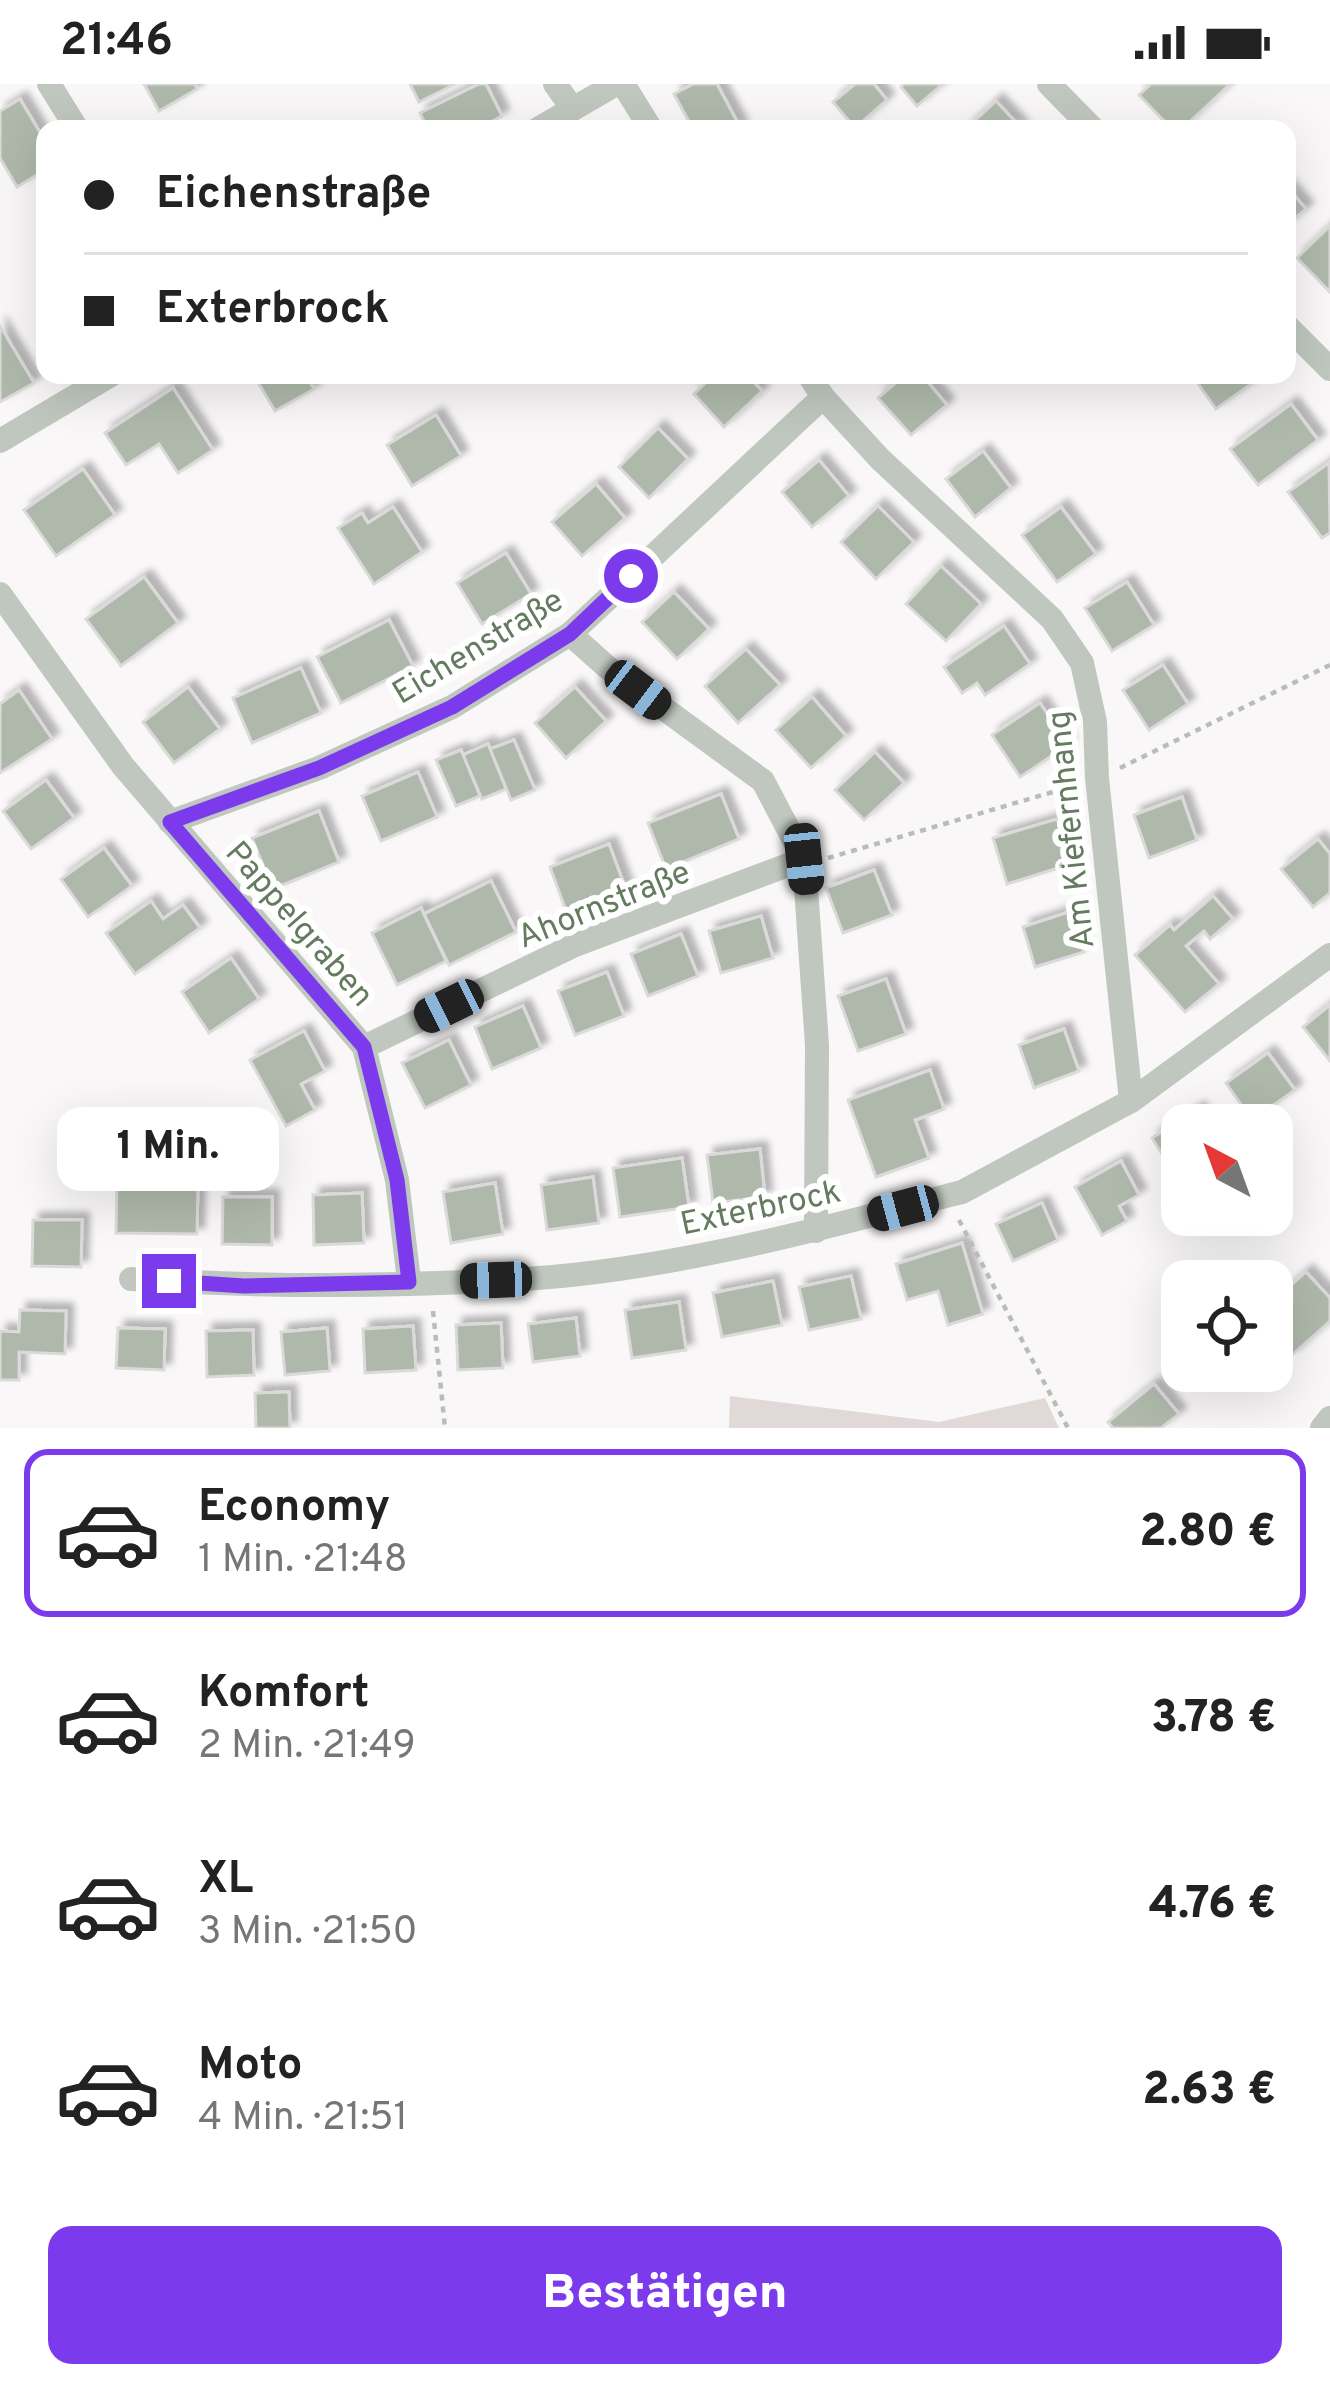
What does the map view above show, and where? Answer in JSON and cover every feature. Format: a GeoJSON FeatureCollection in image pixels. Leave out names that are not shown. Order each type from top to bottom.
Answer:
{"type":"FeatureCollection","features":[{"type":"Feature","properties":{"kind":"street"},"geometry":{"type":"LineString","coordinates":[[49,84],[71,120]]}},
{"type":"Feature","properties":{"kind":"street"},"geometry":{"type":"LineString","coordinates":[[555,84],[573,109]]}},
{"type":"Feature","properties":{"kind":"street"},"geometry":{"type":"LineString","coordinates":[[554,120],[619,84],[645,120]]}},
{"type":"Feature","properties":{"kind":"street"},"geometry":{"type":"LineString","coordinates":[[1049,84],[1084,120]]}},
{"type":"Feature","properties":{"kind":"street"},"geometry":{"type":"LineString","coordinates":[[1296,335],[1330,369]]}},
{"type":"Feature","properties":{"kind":"street"},"geometry":{"type":"LineString","coordinates":[[0,441],[96,384]]}},
{"type":"Feature","properties":{"kind":"street","name":"Eichenstraße"},"geometry":{"type":"LineString","coordinates":[[170,822],[319,768],[452,707],[570,634],[816,386]]}},
{"type":"Feature","properties":{"kind":"street","name":"Am Kiefernhang"},"geometry":{"type":"LineString","coordinates":[[816,386],[880,459],[1052,620],[1082,663],[1095,722],[1131,1100]]}},
{"type":"Feature","properties":{"kind":"street","name":"Pappelgraben"},"geometry":{"type":"LineString","coordinates":[[0,594],[123,766],[364,1047],[420,1281]]}},
{"type":"Feature","properties":{"kind":"street"},"geometry":{"type":"LineString","coordinates":[[570,634],[607,667],[763,782],[804,859],[816,1024],[816,1231]]}},
{"type":"Feature","properties":{"kind":"street","name":"Ahornstraße"},"geometry":{"type":"LineString","coordinates":[[364,1047],[575,945],[804,859]]}},
{"type":"Feature","properties":{"kind":"street","name":"Exterbrock"},"geometry":{"type":"LineString","coordinates":[[131,1279],[244,1286],[528,1279],[664,1260],[816,1231],[962,1192],[1131,1100],[1330,955]]}},
{"type":"Feature","properties":{"kind":"street"},"geometry":{"type":"LineString","coordinates":[[1322,1428],[1330,1418]]}},
{"type":"Feature","properties":{"kind":"path"},"geometry":{"type":"LineString","coordinates":[[804,859],[836,858],[1097,778],[1330,664]]}},
{"type":"Feature","properties":{"kind":"path"},"geometry":{"type":"LineString","coordinates":[[946,1196],[1068,1428]]}},
{"type":"Feature","properties":{"kind":"path"},"geometry":{"type":"LineString","coordinates":[[420,1281],[445,1428]]}},
{"type":"Feature","properties":{"kind":"shaded area"},"geometry":{"type":"Polygon","coordinates":[[[730,1396],[939,1422],[1045,1398],[1059,1428],[729,1428],[730,1396]]]}},
{"type":"Feature","properties":{"kind":"building"},"geometry":{"type":"Polygon","coordinates":[[[144,84],[195,84],[197,89],[159,111],[144,84]]]}},
{"type":"Feature","properties":{"kind":"building"},"geometry":{"type":"Polygon","coordinates":[[[410,84],[455,84],[419,102],[410,84]]]}},
{"type":"Feature","properties":{"kind":"building"},"geometry":{"type":"Polygon","coordinates":[[[486,84],[502,116],[494,120],[424,120],[420,113],[486,84]]]}},
{"type":"Feature","properties":{"kind":"building"},"geometry":{"type":"Polygon","coordinates":[[[693,84],[717,84],[736,120],[688,120],[674,94],[693,84]]]}},
{"type":"Feature","properties":{"kind":"building"},"geometry":{"type":"Polygon","coordinates":[[[855,84],[874,84],[887,100],[864,120],[848,120],[833,102],[855,84]]]}},
{"type":"Feature","properties":{"kind":"building"},"geometry":{"type":"Polygon","coordinates":[[[943,84],[917,106],[901,87],[943,84]]]}},
{"type":"Feature","properties":{"kind":"building"},"geometry":{"type":"Polygon","coordinates":[[[1151,84],[1229,85],[1192,120],[1163,120],[1139,95],[1151,84]]]}},
{"type":"Feature","properties":{"kind":"building"},"geometry":{"type":"Polygon","coordinates":[[[20,99],[36,126],[36,175],[17,187],[0,158],[0,111],[20,99]]]}},
{"type":"Feature","properties":{"kind":"building"},"geometry":{"type":"Polygon","coordinates":[[[996,101],[1014,120],[976,120],[996,101]]]}},
{"type":"Feature","properties":{"kind":"building"},"geometry":{"type":"Polygon","coordinates":[[[1296,197],[1306,209],[1296,217],[1296,197]]]}},
{"type":"Feature","properties":{"kind":"building"},"geometry":{"type":"Polygon","coordinates":[[[1330,228],[1330,292],[1297,258],[1330,228]]]}},
{"type":"Feature","properties":{"kind":"building"},"geometry":{"type":"Polygon","coordinates":[[[0,326],[34,383],[0,402],[0,326]]]}},
{"type":"Feature","properties":{"kind":"building"},"geometry":{"type":"Polygon","coordinates":[[[259,384],[311,384],[314,389],[275,411],[259,384]]]}},
{"type":"Feature","properties":{"kind":"building"},"geometry":{"type":"Polygon","coordinates":[[[705,384],[755,384],[762,391],[724,427],[694,394],[705,384]]]}},
{"type":"Feature","properties":{"kind":"building"},"geometry":{"type":"Polygon","coordinates":[[[894,384],[930,384],[947,405],[911,435],[878,398],[894,384]]]}},
{"type":"Feature","properties":{"kind":"building"},"geometry":{"type":"Polygon","coordinates":[[[1198,384],[1251,384],[1216,409],[1198,384]]]}},
{"type":"Feature","properties":{"kind":"building"},"geometry":{"type":"Polygon","coordinates":[[[173,388],[213,450],[178,473],[159,444],[126,465],[105,433],[173,388]]]}},
{"type":"Feature","properties":{"kind":"building"},"geometry":{"type":"Polygon","coordinates":[[[1291,404],[1318,440],[1258,485],[1230,449],[1291,404]]]}},
{"type":"Feature","properties":{"kind":"building"},"geometry":{"type":"Polygon","coordinates":[[[436,415],[461,456],[412,486],[387,445],[436,415]]]}},
{"type":"Feature","properties":{"kind":"building"},"geometry":{"type":"Polygon","coordinates":[[[658,428],[688,459],[649,498],[619,467],[658,428]]]}},
{"type":"Feature","properties":{"kind":"building"},"geometry":{"type":"Polygon","coordinates":[[[983,451],[1011,488],[975,517],[946,479],[983,451]]]}},
{"type":"Feature","properties":{"kind":"building"},"geometry":{"type":"Polygon","coordinates":[[[819,460],[849,496],[812,527],[782,492],[819,460]]]}},
{"type":"Feature","properties":{"kind":"building"},"geometry":{"type":"Polygon","coordinates":[[[1329,463],[1330,533],[1322,538],[1288,492],[1329,463]]]}},
{"type":"Feature","properties":{"kind":"building"},"geometry":{"type":"Polygon","coordinates":[[[83,469],[115,515],[56,556],[24,510],[83,469]]]}},
{"type":"Feature","properties":{"kind":"building"},"geometry":{"type":"Polygon","coordinates":[[[596,484],[625,518],[582,556],[552,522],[596,484]]]}},
{"type":"Feature","properties":{"kind":"building"},"geometry":{"type":"Polygon","coordinates":[[[878,506],[914,542],[876,579],[841,542],[878,506]]]}},
{"type":"Feature","properties":{"kind":"building"},"geometry":{"type":"Polygon","coordinates":[[[393,507],[422,552],[374,584],[338,528],[362,513],[368,523],[393,507]]]}},
{"type":"Feature","properties":{"kind":"building"},"geometry":{"type":"Polygon","coordinates":[[[1061,507],[1096,554],[1057,582],[1022,535],[1061,507]]]}},
{"type":"Feature","properties":{"kind":"building"},"geometry":{"type":"Polygon","coordinates":[[[506,553],[531,594],[482,624],[457,583],[506,553]]]}},
{"type":"Feature","properties":{"kind":"building"},"geometry":{"type":"Polygon","coordinates":[[[941,566],[981,604],[946,641],[906,604],[941,566]]]}},
{"type":"Feature","properties":{"kind":"building"},"geometry":{"type":"Polygon","coordinates":[[[144,577],[178,623],[121,666],[86,619],[144,577]]]}},
{"type":"Feature","properties":{"kind":"building"},"geometry":{"type":"Polygon","coordinates":[[[1127,582],[1154,625],[1112,651],[1085,608],[1127,582]]]}},
{"type":"Feature","properties":{"kind":"building"},"geometry":{"type":"Polygon","coordinates":[[[674,592],[709,629],[677,659],[642,622],[674,592]]]}},
{"type":"Feature","properties":{"kind":"building"},"geometry":{"type":"Polygon","coordinates":[[[389,620],[413,666],[341,703],[317,657],[389,620]]]}},
{"type":"Feature","properties":{"kind":"building"},"geometry":{"type":"Polygon","coordinates":[[[1004,626],[1030,664],[985,695],[977,683],[962,693],[944,667],[1004,626]]]}},
{"type":"Feature","properties":{"kind":"building"},"geometry":{"type":"Polygon","coordinates":[[[746,649],[780,685],[738,723],[705,686],[746,649]]]}},
{"type":"Feature","properties":{"kind":"building"},"geometry":{"type":"Polygon","coordinates":[[[1163,665],[1188,704],[1149,730],[1123,690],[1163,665]]]}},
{"type":"Feature","properties":{"kind":"building"},"geometry":{"type":"Polygon","coordinates":[[[301,668],[321,713],[252,743],[233,698],[301,668]]]}},
{"type":"Feature","properties":{"kind":"building"},"geometry":{"type":"Polygon","coordinates":[[[188,687],[220,729],[174,763],[143,722],[188,687]]]}},
{"type":"Feature","properties":{"kind":"building"},"geometry":{"type":"Polygon","coordinates":[[[575,687],[606,721],[566,758],[535,723],[575,687]]]}},
{"type":"Feature","properties":{"kind":"building"},"geometry":{"type":"Polygon","coordinates":[[[19,690],[52,739],[0,773],[0,704],[19,690]]]}},
{"type":"Feature","properties":{"kind":"building"},"geometry":{"type":"Polygon","coordinates":[[[812,697],[846,736],[811,768],[776,730],[812,697]]]}},
{"type":"Feature","properties":{"kind":"building"},"geometry":{"type":"Polygon","coordinates":[[[1040,703],[1068,745],[1020,777],[992,735],[1040,703]]]}},
{"type":"Feature","properties":{"kind":"building"},"geometry":{"type":"Polygon","coordinates":[[[514,740],[535,790],[511,800],[490,749],[514,740]]]}},
{"type":"Feature","properties":{"kind":"building"},"geometry":{"type":"Polygon","coordinates":[[[488,744],[506,789],[482,799],[463,755],[488,744]]]}},
{"type":"Feature","properties":{"kind":"building"},"geometry":{"type":"Polygon","coordinates":[[[461,750],[480,796],[456,806],[436,760],[461,750]]]}},
{"type":"Feature","properties":{"kind":"building"},"geometry":{"type":"Polygon","coordinates":[[[875,752],[904,783],[864,820],[835,790],[875,752]]]}},
{"type":"Feature","properties":{"kind":"building"},"geometry":{"type":"Polygon","coordinates":[[[418,772],[437,817],[381,841],[362,796],[418,772]]]}},
{"type":"Feature","properties":{"kind":"building"},"geometry":{"type":"Polygon","coordinates":[[[46,780],[74,818],[31,849],[3,811],[46,780]]]}},
{"type":"Feature","properties":{"kind":"building"},"geometry":{"type":"Polygon","coordinates":[[[721,794],[739,839],[666,869],[648,823],[721,794]]]}},
{"type":"Feature","properties":{"kind":"building"},"geometry":{"type":"Polygon","coordinates":[[[1182,797],[1197,840],[1149,858],[1134,815],[1182,797]]]}},
{"type":"Feature","properties":{"kind":"building"},"geometry":{"type":"Polygon","coordinates":[[[319,811],[339,862],[273,889],[252,838],[319,811]]]}},
{"type":"Feature","properties":{"kind":"building"},"geometry":{"type":"Polygon","coordinates":[[[1057,819],[1071,864],[1007,884],[993,838],[1057,819]]]}},
{"type":"Feature","properties":{"kind":"building"},"geometry":{"type":"Polygon","coordinates":[[[1318,839],[1330,854],[1330,893],[1313,907],[1281,869],[1318,839]]]}},
{"type":"Feature","properties":{"kind":"building"},"geometry":{"type":"Polygon","coordinates":[[[609,844],[626,890],[567,913],[550,867],[609,844]]]}},
{"type":"Feature","properties":{"kind":"building"},"geometry":{"type":"Polygon","coordinates":[[[104,848],[132,886],[88,917],[61,879],[104,848]]]}},
{"type":"Feature","properties":{"kind":"building"},"geometry":{"type":"Polygon","coordinates":[[[874,870],[892,915],[843,933],[826,888],[874,870]]]}},
{"type":"Feature","properties":{"kind":"building"},"geometry":{"type":"Polygon","coordinates":[[[491,881],[516,932],[449,965],[424,914],[491,881]]]}},
{"type":"Feature","properties":{"kind":"building"},"geometry":{"type":"Polygon","coordinates":[[[1213,896],[1233,919],[1210,939],[1204,931],[1186,946],[1219,984],[1185,1012],[1135,955],[1213,896]]]}},
{"type":"Feature","properties":{"kind":"building"},"geometry":{"type":"Polygon","coordinates":[[[151,901],[163,919],[183,905],[200,928],[135,974],[106,933],[151,901]]]}},
{"type":"Feature","properties":{"kind":"building"},"geometry":{"type":"Polygon","coordinates":[[[421,908],[446,961],[397,985],[372,933],[421,908]]]}},
{"type":"Feature","properties":{"kind":"building"},"geometry":{"type":"Polygon","coordinates":[[[1072,911],[1084,952],[1035,967],[1023,927],[1072,911]]]}},
{"type":"Feature","properties":{"kind":"building"},"geometry":{"type":"Polygon","coordinates":[[[761,916],[773,958],[721,973],[709,931],[761,916]]]}},
{"type":"Feature","properties":{"kind":"building"},"geometry":{"type":"Polygon","coordinates":[[[681,934],[698,976],[648,996],[631,954],[681,934]]]}},
{"type":"Feature","properties":{"kind":"building"},"geometry":{"type":"Polygon","coordinates":[[[231,958],[259,999],[209,1033],[182,992],[231,958]]]}},
{"type":"Feature","properties":{"kind":"building"},"geometry":{"type":"Polygon","coordinates":[[[607,972],[624,1016],[575,1035],[558,991],[607,972]]]}},
{"type":"Feature","properties":{"kind":"building"},"geometry":{"type":"Polygon","coordinates":[[[886,979],[906,1034],[858,1051],[838,996],[886,979]]]}},
{"type":"Feature","properties":{"kind":"building"},"geometry":{"type":"Polygon","coordinates":[[[1330,1005],[1330,1061],[1303,1027],[1330,1005]]]}},
{"type":"Feature","properties":{"kind":"building"},"geometry":{"type":"Polygon","coordinates":[[[523,1006],[541,1048],[492,1069],[475,1027],[523,1006]]]}},
{"type":"Feature","properties":{"kind":"building"},"geometry":{"type":"Polygon","coordinates":[[[1064,1029],[1079,1071],[1034,1088],[1019,1045],[1064,1029]]]}},
{"type":"Feature","properties":{"kind":"building"},"geometry":{"type":"Polygon","coordinates":[[[304,1031],[325,1071],[301,1084],[315,1110],[286,1126],[250,1060],[304,1031]]]}},
{"type":"Feature","properties":{"kind":"building"},"geometry":{"type":"Polygon","coordinates":[[[449,1040],[471,1085],[425,1108],[402,1063],[449,1040]]]}},
{"type":"Feature","properties":{"kind":"building"},"geometry":{"type":"Polygon","coordinates":[[[1268,1053],[1295,1090],[1275,1104],[1241,1104],[1226,1083],[1268,1053]]]}},
{"type":"Feature","properties":{"kind":"building"},"geometry":{"type":"Polygon","coordinates":[[[930,1070],[944,1109],[915,1120],[929,1158],[876,1177],[848,1100],[930,1070]]]}},
{"type":"Feature","properties":{"kind":"building"},"geometry":{"type":"Polygon","coordinates":[[[1161,1132],[1161,1152],[1152,1138],[1161,1132]]]}},
{"type":"Feature","properties":{"kind":"building"},"geometry":{"type":"Polygon","coordinates":[[[760,1149],[765,1197],[713,1203],[707,1155],[760,1149]]]}},
{"type":"Feature","properties":{"kind":"building"},"geometry":{"type":"Polygon","coordinates":[[[682,1158],[689,1207],[620,1217],[613,1168],[682,1158]]]}},
{"type":"Feature","properties":{"kind":"building"},"geometry":{"type":"Polygon","coordinates":[[[1121,1161],[1139,1195],[1119,1206],[1127,1221],[1102,1235],[1075,1187],[1121,1161]]]}},
{"type":"Feature","properties":{"kind":"building"},"geometry":{"type":"Polygon","coordinates":[[[593,1177],[599,1223],[547,1230],[541,1185],[593,1177]]]}},
{"type":"Feature","properties":{"kind":"building"},"geometry":{"type":"Polygon","coordinates":[[[117,1179],[198,1180],[197,1234],[116,1233],[117,1179]]]}},
{"type":"Feature","properties":{"kind":"building"},"geometry":{"type":"Polygon","coordinates":[[[495,1183],[503,1234],[451,1243],[443,1192],[495,1183]]]}},
{"type":"Feature","properties":{"kind":"building"},"geometry":{"type":"Polygon","coordinates":[[[362,1193],[364,1243],[314,1245],[313,1195],[362,1193]]]}},
{"type":"Feature","properties":{"kind":"building"},"geometry":{"type":"Polygon","coordinates":[[[223,1197],[272,1197],[272,1245],[222,1244],[223,1197]]]}},
{"type":"Feature","properties":{"kind":"building"},"geometry":{"type":"Polygon","coordinates":[[[1042,1203],[1058,1240],[1013,1261],[996,1224],[1042,1203]]]}},
{"type":"Feature","properties":{"kind":"building"},"geometry":{"type":"Polygon","coordinates":[[[33,1220],[82,1220],[81,1267],[32,1266],[33,1220]]]}},
{"type":"Feature","properties":{"kind":"building"},"geometry":{"type":"Polygon","coordinates":[[[962,1243],[983,1314],[948,1325],[938,1291],[907,1300],[896,1264],[962,1243]]]}},
{"type":"Feature","properties":{"kind":"building"},"geometry":{"type":"Polygon","coordinates":[[[1306,1272],[1330,1298],[1330,1321],[1293,1354],[1293,1283],[1306,1272]]]}},
{"type":"Feature","properties":{"kind":"building"},"geometry":{"type":"Polygon","coordinates":[[[851,1276],[861,1319],[809,1330],[799,1287],[851,1276]]]}},
{"type":"Feature","properties":{"kind":"building"},"geometry":{"type":"Polygon","coordinates":[[[773,1281],[782,1325],[722,1337],[713,1293],[773,1281]]]}},
{"type":"Feature","properties":{"kind":"building"},"geometry":{"type":"Polygon","coordinates":[[[679,1302],[686,1350],[632,1358],[625,1310],[679,1302]]]}},
{"type":"Feature","properties":{"kind":"building"},"geometry":{"type":"Polygon","coordinates":[[[20,1310],[66,1311],[65,1354],[19,1352],[19,1380],[0,1380],[0,1331],[19,1332],[20,1310]]]}},
{"type":"Feature","properties":{"kind":"building"},"geometry":{"type":"Polygon","coordinates":[[[576,1318],[580,1356],[533,1362],[528,1324],[576,1318]]]}},
{"type":"Feature","properties":{"kind":"building"},"geometry":{"type":"Polygon","coordinates":[[[501,1323],[503,1368],[458,1370],[456,1325],[501,1323]]]}},
{"type":"Feature","properties":{"kind":"building"},"geometry":{"type":"Polygon","coordinates":[[[413,1326],[416,1370],[365,1373],[363,1329],[413,1326]]]}},
{"type":"Feature","properties":{"kind":"building"},"geometry":{"type":"Polygon","coordinates":[[[118,1328],[165,1329],[164,1370],[116,1368],[118,1328]]]}},
{"type":"Feature","properties":{"kind":"building"},"geometry":{"type":"Polygon","coordinates":[[[327,1328],[330,1371],[285,1375],[281,1332],[327,1328]]]}},
{"type":"Feature","properties":{"kind":"building"},"geometry":{"type":"Polygon","coordinates":[[[253,1330],[254,1375],[207,1377],[206,1331],[253,1330]]]}},
{"type":"Feature","properties":{"kind":"building"},"geometry":{"type":"Polygon","coordinates":[[[1154,1384],[1179,1414],[1161,1428],[1113,1428],[1108,1422],[1154,1384]]]}},
{"type":"Feature","properties":{"kind":"building"},"geometry":{"type":"Polygon","coordinates":[[[289,1392],[290,1428],[256,1428],[255,1393],[289,1392]]]}},
{"type":"Feature","properties":{"kind":"route"},"geometry":{"type":"LineString","coordinates":[[169,1281],[244,1286],[409,1282],[397,1180],[364,1047],[170,822],[319,768],[452,707],[570,634],[631,576]]}}]}
